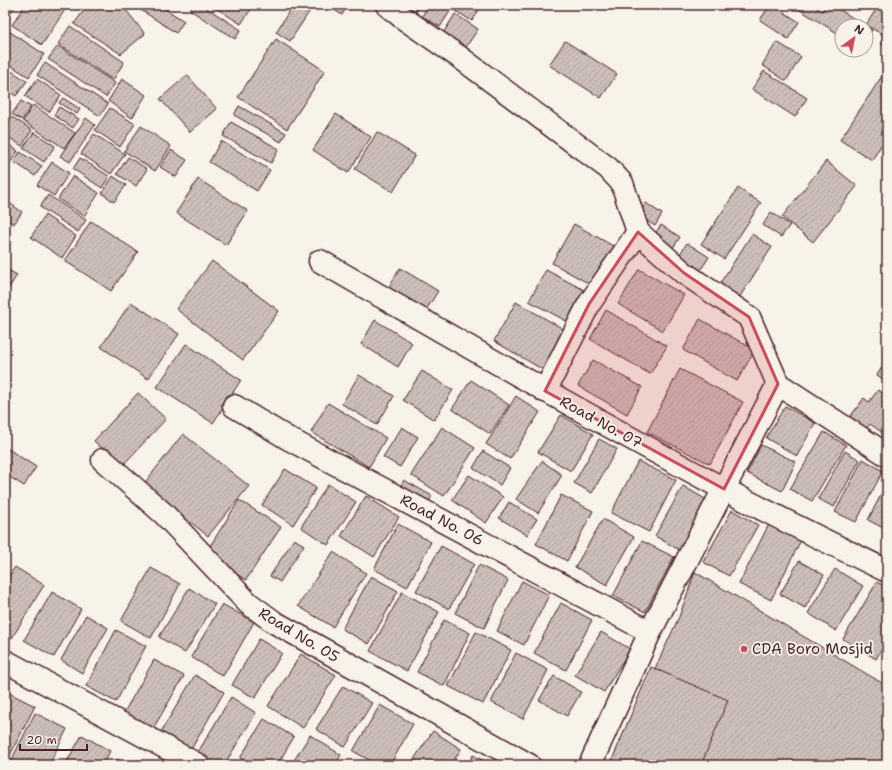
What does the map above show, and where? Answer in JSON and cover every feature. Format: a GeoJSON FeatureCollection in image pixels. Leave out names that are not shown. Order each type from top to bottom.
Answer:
{"type":"FeatureCollection","features":[{"type":"Feature","properties":{"kind":"street"},"geometry":{"type":"LineString","coordinates":[[387,5],[608,168],[622,183],[638,232],[684,273],[749,317],[778,384],[887,455]]}},
{"type":"Feature","properties":{"kind":"street"},"geometry":{"type":"LineString","coordinates":[[545,391],[589,304],[638,232]]}},
{"type":"Feature","properties":{"kind":"street","name":"Road No. 07"},"geometry":{"type":"LineString","coordinates":[[320,261],[545,391],[724,489],[887,571]]}},
{"type":"Feature","properties":{"kind":"street"},"geometry":{"type":"LineString","coordinates":[[590,765],[650,632],[778,384]]}},
{"type":"Feature","properties":{"kind":"street","name":"Road No. 06"},"geometry":{"type":"LineString","coordinates":[[234,406],[289,439],[650,632]]}},
{"type":"Feature","properties":{"kind":"street","name":"Road No. 05"},"geometry":{"type":"LineString","coordinates":[[103,460],[164,514],[248,603],[274,622],[529,765]]}},
{"type":"Feature","properties":{"kind":"street"},"geometry":{"type":"LineString","coordinates":[[5,661],[198,765]]}},
{"type":"Feature","properties":{"kind":"highlighted area"},"geometry":{"type":"Polygon","coordinates":[[[638,232],[684,273],[749,317],[778,384],[724,489],[545,391],[589,304],[638,232]]]}},
{"type":"Feature","properties":{"kind":"building"},"geometry":{"type":"Polygon","coordinates":[[[5,5],[17,5],[6,17],[5,16],[5,5]]]}},
{"type":"Feature","properties":{"kind":"building"},"geometry":{"type":"Polygon","coordinates":[[[25,5],[68,5],[42,45],[12,25],[25,5]]]}},
{"type":"Feature","properties":{"kind":"building"},"geometry":{"type":"Polygon","coordinates":[[[88,5],[122,5],[145,34],[121,54],[74,24],[88,5]]]}},
{"type":"Feature","properties":{"kind":"building"},"geometry":{"type":"Polygon","coordinates":[[[145,5],[159,5],[184,21],[176,33],[141,10],[145,5]]]}},
{"type":"Feature","properties":{"kind":"building"},"geometry":{"type":"Polygon","coordinates":[[[193,5],[202,5],[241,30],[235,39],[190,10],[193,5]]]}},
{"type":"Feature","properties":{"kind":"building"},"geometry":{"type":"Polygon","coordinates":[[[211,5],[245,5],[251,9],[241,24],[211,5]]]}},
{"type":"Feature","properties":{"kind":"building"},"geometry":{"type":"Polygon","coordinates":[[[293,5],[304,5],[311,9],[290,41],[276,32],[293,5]]]}},
{"type":"Feature","properties":{"kind":"building"},"geometry":{"type":"Polygon","coordinates":[[[327,5],[337,5],[345,10],[342,15],[327,5]]]}},
{"type":"Feature","properties":{"kind":"building"},"geometry":{"type":"Polygon","coordinates":[[[406,5],[420,5],[416,12],[406,5]]]}},
{"type":"Feature","properties":{"kind":"building"},"geometry":{"type":"Polygon","coordinates":[[[429,5],[454,5],[440,27],[422,16],[429,5]]]}},
{"type":"Feature","properties":{"kind":"building"},"geometry":{"type":"Polygon","coordinates":[[[460,5],[482,5],[472,21],[456,11],[460,5]]]}},
{"type":"Feature","properties":{"kind":"building"},"geometry":{"type":"Polygon","coordinates":[[[770,5],[773,5],[799,22],[788,39],[760,20],[770,5]]]}},
{"type":"Feature","properties":{"kind":"building"},"geometry":{"type":"Polygon","coordinates":[[[792,5],[812,5],[822,11],[826,5],[832,5],[853,18],[834,18],[834,31],[792,5]]]}},
{"type":"Feature","properties":{"kind":"building"},"geometry":{"type":"Polygon","coordinates":[[[879,5],[887,5],[887,47],[880,43],[885,36],[874,30],[874,18],[871,18],[879,5]]]}},
{"type":"Feature","properties":{"kind":"building"},"geometry":{"type":"Polygon","coordinates":[[[455,14],[478,29],[464,50],[442,35],[455,14]]]}},
{"type":"Feature","properties":{"kind":"building"},"geometry":{"type":"Polygon","coordinates":[[[70,26],[124,62],[113,80],[58,44],[70,26]]]}},
{"type":"Feature","properties":{"kind":"building"},"geometry":{"type":"Polygon","coordinates":[[[7,30],[44,54],[29,77],[5,62],[5,33],[7,30]]]}},
{"type":"Feature","properties":{"kind":"building"},"geometry":{"type":"Polygon","coordinates":[[[276,39],[325,71],[287,129],[238,97],[276,39]]]}},
{"type":"Feature","properties":{"kind":"building"},"geometry":{"type":"Polygon","coordinates":[[[565,41],[617,74],[601,98],[549,65],[565,41]]]}},
{"type":"Feature","properties":{"kind":"building"},"geometry":{"type":"Polygon","coordinates":[[[777,42],[801,57],[786,81],[762,65],[777,42]]]}},
{"type":"Feature","properties":{"kind":"building"},"geometry":{"type":"Polygon","coordinates":[[[58,46],[115,83],[106,97],[48,59],[58,46]]]}},
{"type":"Feature","properties":{"kind":"building"},"geometry":{"type":"Polygon","coordinates":[[[45,63],[108,104],[100,116],[37,75],[45,63]]]}},
{"type":"Feature","properties":{"kind":"building"},"geometry":{"type":"Polygon","coordinates":[[[5,67],[27,81],[16,96],[5,89],[5,67]]]}},
{"type":"Feature","properties":{"kind":"building"},"geometry":{"type":"Polygon","coordinates":[[[764,71],[807,98],[795,117],[752,89],[764,71]]]}},
{"type":"Feature","properties":{"kind":"building"},"geometry":{"type":"Polygon","coordinates":[[[187,75],[217,109],[190,132],[160,99],[187,75]]]}},
{"type":"Feature","properties":{"kind":"building"},"geometry":{"type":"Polygon","coordinates":[[[882,76],[887,79],[887,136],[872,160],[840,140],[882,76]]]}},
{"type":"Feature","properties":{"kind":"building"},"geometry":{"type":"Polygon","coordinates":[[[37,79],[61,95],[49,112],[25,96],[37,79]]]}},
{"type":"Feature","properties":{"kind":"building"},"geometry":{"type":"Polygon","coordinates":[[[122,79],[146,95],[132,118],[108,101],[122,79]]]}},
{"type":"Feature","properties":{"kind":"building"},"geometry":{"type":"Polygon","coordinates":[[[63,98],[80,109],[77,114],[59,103],[63,98]]]}},
{"type":"Feature","properties":{"kind":"building"},"geometry":{"type":"Polygon","coordinates":[[[21,101],[31,107],[22,120],[12,114],[21,101]]]}},
{"type":"Feature","properties":{"kind":"building"},"geometry":{"type":"Polygon","coordinates":[[[33,105],[75,133],[64,148],[23,121],[33,105]]]}},
{"type":"Feature","properties":{"kind":"building"},"geometry":{"type":"Polygon","coordinates":[[[239,106],[286,133],[281,142],[234,115],[239,106]]]}},
{"type":"Feature","properties":{"kind":"building"},"geometry":{"type":"Polygon","coordinates":[[[59,107],[79,119],[73,128],[54,115],[59,107]]]}},
{"type":"Feature","properties":{"kind":"building"},"geometry":{"type":"Polygon","coordinates":[[[110,108],[135,124],[120,147],[95,130],[110,108]]]}},
{"type":"Feature","properties":{"kind":"building"},"geometry":{"type":"Polygon","coordinates":[[[336,114],[371,137],[348,173],[313,150],[336,114]]]}},
{"type":"Feature","properties":{"kind":"building"},"geometry":{"type":"Polygon","coordinates":[[[12,117],[32,130],[22,146],[5,135],[5,127],[12,117]]]}},
{"type":"Feature","properties":{"kind":"building"},"geometry":{"type":"Polygon","coordinates":[[[86,118],[95,125],[70,162],[60,156],[86,118]]]}},
{"type":"Feature","properties":{"kind":"building"},"geometry":{"type":"Polygon","coordinates":[[[231,122],[279,149],[271,163],[223,136],[231,122]]]}},
{"type":"Feature","properties":{"kind":"building"},"geometry":{"type":"Polygon","coordinates":[[[141,126],[171,146],[155,171],[124,151],[141,126]]]}},
{"type":"Feature","properties":{"kind":"building"},"geometry":{"type":"Polygon","coordinates":[[[34,132],[55,146],[44,162],[23,148],[34,132]]]}},
{"type":"Feature","properties":{"kind":"building"},"geometry":{"type":"Polygon","coordinates":[[[377,132],[415,155],[393,192],[355,169],[377,132]]]}},
{"type":"Feature","properties":{"kind":"building"},"geometry":{"type":"Polygon","coordinates":[[[94,134],[125,154],[111,174],[81,154],[94,134]]]}},
{"type":"Feature","properties":{"kind":"building"},"geometry":{"type":"Polygon","coordinates":[[[221,141],[270,170],[257,191],[209,162],[221,141]]]}},
{"type":"Feature","properties":{"kind":"building"},"geometry":{"type":"Polygon","coordinates":[[[5,142],[18,151],[5,171],[5,142]]]}},
{"type":"Feature","properties":{"kind":"building"},"geometry":{"type":"Polygon","coordinates":[[[171,150],[187,160],[176,177],[160,167],[171,150]]]}},
{"type":"Feature","properties":{"kind":"building"},"geometry":{"type":"Polygon","coordinates":[[[20,152],[42,166],[35,176],[14,162],[20,152]]]}},
{"type":"Feature","properties":{"kind":"building"},"geometry":{"type":"Polygon","coordinates":[[[128,157],[147,169],[136,186],[117,174],[128,157]]]}},
{"type":"Feature","properties":{"kind":"building"},"geometry":{"type":"Polygon","coordinates":[[[80,158],[109,176],[102,188],[73,169],[80,158]]]}},
{"type":"Feature","properties":{"kind":"building"},"geometry":{"type":"Polygon","coordinates":[[[826,161],[857,186],[813,242],[782,217],[826,161]]]}},
{"type":"Feature","properties":{"kind":"building"},"geometry":{"type":"Polygon","coordinates":[[[52,162],[69,173],[54,196],[37,185],[52,162]]]}},
{"type":"Feature","properties":{"kind":"building"},"geometry":{"type":"Polygon","coordinates":[[[73,176],[99,193],[84,216],[58,199],[73,176]]]}},
{"type":"Feature","properties":{"kind":"building"},"geometry":{"type":"Polygon","coordinates":[[[113,176],[126,185],[114,202],[102,193],[113,176]]]}},
{"type":"Feature","properties":{"kind":"building"},"geometry":{"type":"Polygon","coordinates":[[[198,179],[248,211],[226,245],[176,213],[198,179]]]}},
{"type":"Feature","properties":{"kind":"building"},"geometry":{"type":"Polygon","coordinates":[[[738,188],[761,203],[724,259],[701,244],[738,188]]]}},
{"type":"Feature","properties":{"kind":"building"},"geometry":{"type":"Polygon","coordinates":[[[48,195],[86,220],[78,232],[40,207],[48,195]]]}},
{"type":"Feature","properties":{"kind":"building"},"geometry":{"type":"Polygon","coordinates":[[[8,202],[22,212],[14,224],[5,218],[5,207],[8,202]]]}},
{"type":"Feature","properties":{"kind":"building"},"geometry":{"type":"Polygon","coordinates":[[[646,203],[662,214],[655,226],[638,215],[646,203]]]}},
{"type":"Feature","properties":{"kind":"building"},"geometry":{"type":"Polygon","coordinates":[[[771,212],[790,225],[781,237],[763,225],[771,212]]]}},
{"type":"Feature","properties":{"kind":"building"},"geometry":{"type":"Polygon","coordinates":[[[45,215],[76,236],[62,258],[31,237],[45,215]]]}},
{"type":"Feature","properties":{"kind":"building"},"geometry":{"type":"Polygon","coordinates":[[[91,221],[138,252],[111,291],[65,261],[91,221]]]}},
{"type":"Feature","properties":{"kind":"building"},"geometry":{"type":"Polygon","coordinates":[[[574,224],[615,247],[593,286],[552,263],[574,224]]]}},
{"type":"Feature","properties":{"kind":"building"},"geometry":{"type":"Polygon","coordinates":[[[661,225],[680,237],[673,248],[654,235],[661,225]]]}},
{"type":"Feature","properties":{"kind":"building"},"geometry":{"type":"Polygon","coordinates":[[[752,234],[772,247],[737,301],[717,288],[752,234]]]}},
{"type":"Feature","properties":{"kind":"building"},"geometry":{"type":"Polygon","coordinates":[[[687,243],[709,257],[700,271],[678,257],[687,243]]]}},
{"type":"Feature","properties":{"kind":"building"},"geometry":{"type":"Polygon","coordinates":[[[212,261],[279,311],[243,360],[176,309],[212,261]]]}},
{"type":"Feature","properties":{"kind":"building"},"geometry":{"type":"Polygon","coordinates":[[[5,268],[17,275],[5,294],[5,268]]]}},
{"type":"Feature","properties":{"kind":"building"},"geometry":{"type":"Polygon","coordinates":[[[400,268],[438,291],[423,315],[386,292],[400,268]]]}},
{"type":"Feature","properties":{"kind":"building"},"geometry":{"type":"Polygon","coordinates":[[[639,269],[684,295],[663,331],[618,304],[639,269]]]}},
{"type":"Feature","properties":{"kind":"building"},"geometry":{"type":"Polygon","coordinates":[[[546,270],[586,291],[570,323],[529,301],[546,270]]]}},
{"type":"Feature","properties":{"kind":"building"},"geometry":{"type":"Polygon","coordinates":[[[131,302],[179,334],[148,379],[101,347],[131,302]]]}},
{"type":"Feature","properties":{"kind":"building"},"geometry":{"type":"Polygon","coordinates":[[[516,302],[567,331],[545,371],[494,341],[516,302]]]}},
{"type":"Feature","properties":{"kind":"building"},"geometry":{"type":"Polygon","coordinates":[[[606,310],[667,346],[650,374],[590,339],[606,310]]]}},
{"type":"Feature","properties":{"kind":"building"},"geometry":{"type":"Polygon","coordinates":[[[700,319],[755,350],[737,381],[683,350],[700,319]]]}},
{"type":"Feature","properties":{"kind":"building"},"geometry":{"type":"Polygon","coordinates":[[[375,320],[412,343],[398,367],[361,344],[375,320]]]}},
{"type":"Feature","properties":{"kind":"building"},"geometry":{"type":"Polygon","coordinates":[[[186,344],[241,380],[213,423],[157,387],[186,344]]]}},
{"type":"Feature","properties":{"kind":"building"},"geometry":{"type":"Polygon","coordinates":[[[593,360],[642,387],[627,414],[578,386],[593,360]]]}},
{"type":"Feature","properties":{"kind":"building"},"geometry":{"type":"Polygon","coordinates":[[[887,360],[887,382],[877,375],[887,360]]]}},
{"type":"Feature","properties":{"kind":"building"},"geometry":{"type":"Polygon","coordinates":[[[680,369],[743,402],[710,464],[647,432],[680,369]]]}},
{"type":"Feature","properties":{"kind":"building"},"geometry":{"type":"Polygon","coordinates":[[[422,371],[453,390],[434,420],[403,400],[422,371]]]}},
{"type":"Feature","properties":{"kind":"building"},"geometry":{"type":"Polygon","coordinates":[[[359,375],[394,396],[377,425],[342,404],[359,375]]]}},
{"type":"Feature","properties":{"kind":"building"},"geometry":{"type":"Polygon","coordinates":[[[471,380],[509,405],[490,434],[452,409],[471,380]]]}},
{"type":"Feature","properties":{"kind":"building"},"geometry":{"type":"Polygon","coordinates":[[[878,390],[887,396],[887,436],[870,424],[863,433],[847,421],[864,398],[869,402],[878,390]]]}},
{"type":"Feature","properties":{"kind":"building"},"geometry":{"type":"Polygon","coordinates":[[[138,393],[166,419],[121,467],[94,441],[138,393]]]}},
{"type":"Feature","properties":{"kind":"building"},"geometry":{"type":"Polygon","coordinates":[[[516,396],[540,412],[510,459],[486,444],[516,396]]]}},
{"type":"Feature","properties":{"kind":"building"},"geometry":{"type":"Polygon","coordinates":[[[328,403],[386,438],[369,467],[311,432],[328,403]]]}},
{"type":"Feature","properties":{"kind":"building"},"geometry":{"type":"Polygon","coordinates":[[[785,406],[815,423],[797,456],[766,438],[785,406]]]}},
{"type":"Feature","properties":{"kind":"building"},"geometry":{"type":"Polygon","coordinates":[[[561,415],[593,434],[571,471],[538,452],[561,415]]]}},
{"type":"Feature","properties":{"kind":"building"},"geometry":{"type":"Polygon","coordinates":[[[402,427],[418,437],[400,467],[383,457],[402,427]]]}},
{"type":"Feature","properties":{"kind":"building"},"geometry":{"type":"Polygon","coordinates":[[[442,427],[475,448],[444,496],[411,475],[442,427]]]}},
{"type":"Feature","properties":{"kind":"building"},"geometry":{"type":"Polygon","coordinates":[[[824,432],[846,445],[812,501],[790,489],[824,432]]]}},
{"type":"Feature","properties":{"kind":"building"},"geometry":{"type":"Polygon","coordinates":[[[183,434],[249,486],[208,536],[143,485],[183,434]]]}},
{"type":"Feature","properties":{"kind":"building"},"geometry":{"type":"Polygon","coordinates":[[[599,439],[617,449],[592,493],[574,483],[599,439]]]}},
{"type":"Feature","properties":{"kind":"building"},"geometry":{"type":"Polygon","coordinates":[[[761,445],[796,462],[782,491],[747,473],[761,445]]]}},
{"type":"Feature","properties":{"kind":"building"},"geometry":{"type":"Polygon","coordinates":[[[5,447],[36,467],[24,486],[5,474],[5,447]]]}},
{"type":"Feature","properties":{"kind":"building"},"geometry":{"type":"Polygon","coordinates":[[[483,451],[510,468],[500,485],[473,468],[483,451]]]}},
{"type":"Feature","properties":{"kind":"building"},"geometry":{"type":"Polygon","coordinates":[[[845,451],[860,460],[834,507],[818,499],[845,451]]]}},
{"type":"Feature","properties":{"kind":"building"},"geometry":{"type":"Polygon","coordinates":[[[863,459],[883,471],[856,522],[835,512],[863,459]]]}},
{"type":"Feature","properties":{"kind":"building"},"geometry":{"type":"Polygon","coordinates":[[[542,461],[562,475],[538,513],[516,499],[542,461]]]}},
{"type":"Feature","properties":{"kind":"building"},"geometry":{"type":"Polygon","coordinates":[[[638,461],[676,480],[649,532],[611,513],[638,461]]]}},
{"type":"Feature","properties":{"kind":"building"},"geometry":{"type":"Polygon","coordinates":[[[285,469],[316,488],[293,525],[262,505],[285,469]]]}},
{"type":"Feature","properties":{"kind":"building"},"geometry":{"type":"Polygon","coordinates":[[[469,475],[503,497],[486,523],[452,500],[469,475]]]}},
{"type":"Feature","properties":{"kind":"building"},"geometry":{"type":"Polygon","coordinates":[[[404,480],[432,496],[426,506],[398,490],[404,480]]]}},
{"type":"Feature","properties":{"kind":"building"},"geometry":{"type":"Polygon","coordinates":[[[887,483],[887,530],[868,520],[887,483]]]}},
{"type":"Feature","properties":{"kind":"building"},"geometry":{"type":"Polygon","coordinates":[[[328,484],[356,502],[328,545],[301,527],[328,484]]]}},
{"type":"Feature","properties":{"kind":"building"},"geometry":{"type":"Polygon","coordinates":[[[683,486],[712,503],[683,552],[655,536],[683,486]]]}},
{"type":"Feature","properties":{"kind":"building"},"geometry":{"type":"Polygon","coordinates":[[[561,495],[593,511],[567,561],[536,544],[561,495]]]}},
{"type":"Feature","properties":{"kind":"building"},"geometry":{"type":"Polygon","coordinates":[[[366,496],[399,517],[374,557],[341,536],[366,496]]]}},
{"type":"Feature","properties":{"kind":"building"},"geometry":{"type":"Polygon","coordinates":[[[239,500],[281,527],[246,580],[205,554],[239,500]]]}},
{"type":"Feature","properties":{"kind":"building"},"geometry":{"type":"Polygon","coordinates":[[[509,502],[537,519],[527,535],[499,518],[509,502]]]}},
{"type":"Feature","properties":{"kind":"building"},"geometry":{"type":"Polygon","coordinates":[[[732,510],[758,525],[729,576],[703,562],[732,510]]]}},
{"type":"Feature","properties":{"kind":"building"},"geometry":{"type":"Polygon","coordinates":[[[603,519],[634,537],[607,585],[575,567],[603,519]]]}},
{"type":"Feature","properties":{"kind":"building"},"geometry":{"type":"Polygon","coordinates":[[[770,522],[802,538],[771,600],[739,584],[770,522]]]}},
{"type":"Feature","properties":{"kind":"building"},"geometry":{"type":"Polygon","coordinates":[[[398,524],[431,542],[407,587],[374,569],[398,524]]]}},
{"type":"Feature","properties":{"kind":"building"},"geometry":{"type":"Polygon","coordinates":[[[294,539],[304,545],[280,582],[270,576],[294,539]]]}},
{"type":"Feature","properties":{"kind":"building"},"geometry":{"type":"Polygon","coordinates":[[[642,541],[674,557],[645,612],[613,596],[642,541]]]}},
{"type":"Feature","properties":{"kind":"building"},"geometry":{"type":"Polygon","coordinates":[[[441,546],[474,564],[449,609],[416,591],[441,546]]]}},
{"type":"Feature","properties":{"kind":"building"},"geometry":{"type":"Polygon","coordinates":[[[333,552],[366,573],[333,627],[298,606],[333,552]]]}},
{"type":"Feature","properties":{"kind":"building"},"geometry":{"type":"Polygon","coordinates":[[[799,561],[824,575],[805,608],[780,594],[799,561]]]}},
{"type":"Feature","properties":{"kind":"building"},"geometry":{"type":"Polygon","coordinates":[[[479,565],[508,580],[484,628],[455,613],[479,565]]]}},
{"type":"Feature","properties":{"kind":"building"},"geometry":{"type":"Polygon","coordinates":[[[15,567],[44,585],[12,638],[5,633],[5,582],[15,567]]]}},
{"type":"Feature","properties":{"kind":"building"},"geometry":{"type":"Polygon","coordinates":[[[151,568],[180,584],[151,638],[121,621],[151,568]]]}},
{"type":"Feature","properties":{"kind":"building"},"geometry":{"type":"Polygon","coordinates":[[[835,569],[863,586],[836,631],[808,613],[835,569]]]}},
{"type":"Feature","properties":{"kind":"building","name":"CDA Boro Mosjid"},"geometry":{"type":"Polygon","coordinates":[[[695,572],[887,686],[887,765],[610,765],[679,617],[695,572]]]}},
{"type":"Feature","properties":{"kind":"building"},"geometry":{"type":"Polygon","coordinates":[[[371,576],[398,591],[369,644],[342,629],[371,576]]]}},
{"type":"Feature","properties":{"kind":"building"},"geometry":{"type":"Polygon","coordinates":[[[522,581],[549,595],[524,645],[497,631],[522,581]]]}},
{"type":"Feature","properties":{"kind":"building"},"geometry":{"type":"Polygon","coordinates":[[[877,582],[887,588],[887,640],[876,659],[843,639],[877,582]]]}},
{"type":"Feature","properties":{"kind":"building"},"geometry":{"type":"Polygon","coordinates":[[[189,588],[215,604],[185,653],[159,637],[189,588]]]}},
{"type":"Feature","properties":{"kind":"building"},"geometry":{"type":"Polygon","coordinates":[[[52,592],[81,609],[54,657],[24,640],[52,592]]]}},
{"type":"Feature","properties":{"kind":"building"},"geometry":{"type":"Polygon","coordinates":[[[402,592],[439,612],[407,671],[370,651],[402,592]]]}},
{"type":"Feature","properties":{"kind":"building"},"geometry":{"type":"Polygon","coordinates":[[[561,603],[592,620],[566,670],[534,653],[561,603]]]}},
{"type":"Feature","properties":{"kind":"building"},"geometry":{"type":"Polygon","coordinates":[[[222,604],[254,622],[223,676],[191,657],[222,604]]]}},
{"type":"Feature","properties":{"kind":"building"},"geometry":{"type":"Polygon","coordinates":[[[86,615],[108,628],[82,673],[61,660],[86,615]]]}},
{"type":"Feature","properties":{"kind":"building"},"geometry":{"type":"Polygon","coordinates":[[[444,620],[470,633],[444,686],[417,672],[444,620]]]}},
{"type":"Feature","properties":{"kind":"building"},"geometry":{"type":"Polygon","coordinates":[[[116,630],[146,646],[116,702],[86,686],[116,630]]]}},
{"type":"Feature","properties":{"kind":"building"},"geometry":{"type":"Polygon","coordinates":[[[476,632],[511,650],[483,704],[448,686],[476,632]]]}},
{"type":"Feature","properties":{"kind":"building"},"geometry":{"type":"Polygon","coordinates":[[[601,632],[630,649],[604,692],[575,675],[601,632]]]}},
{"type":"Feature","properties":{"kind":"building"},"geometry":{"type":"Polygon","coordinates":[[[259,639],[282,653],[255,698],[232,685],[259,639]]]}},
{"type":"Feature","properties":{"kind":"building"},"geometry":{"type":"Polygon","coordinates":[[[516,653],[548,670],[523,719],[491,702],[516,653]]]}},
{"type":"Feature","properties":{"kind":"building"},"geometry":{"type":"Polygon","coordinates":[[[301,654],[336,675],[303,728],[268,706],[301,654]]]}},
{"type":"Feature","properties":{"kind":"building"},"geometry":{"type":"Polygon","coordinates":[[[154,660],[184,676],[151,732],[122,716],[154,660]]]}},
{"type":"Feature","properties":{"kind":"building"},"geometry":{"type":"Polygon","coordinates":[[[651,667],[728,700],[701,765],[623,765],[612,760],[651,667]]]}},
{"type":"Feature","properties":{"kind":"building"},"geometry":{"type":"Polygon","coordinates":[[[195,675],[224,692],[189,753],[159,735],[195,675]]]}},
{"type":"Feature","properties":{"kind":"building"},"geometry":{"type":"Polygon","coordinates":[[[554,676],[581,692],[567,716],[539,700],[554,676]]]}},
{"type":"Feature","properties":{"kind":"building"},"geometry":{"type":"Polygon","coordinates":[[[343,686],[372,703],[345,747],[316,729],[343,686]]]}},
{"type":"Feature","properties":{"kind":"building"},"geometry":{"type":"Polygon","coordinates":[[[5,691],[35,706],[7,761],[5,760],[5,691]]]}},
{"type":"Feature","properties":{"kind":"building"},"geometry":{"type":"Polygon","coordinates":[[[231,697],[256,713],[224,765],[215,765],[197,754],[231,697]]]}},
{"type":"Feature","properties":{"kind":"building"},"geometry":{"type":"Polygon","coordinates":[[[380,705],[413,724],[390,765],[378,765],[353,751],[380,705]]]}},
{"type":"Feature","properties":{"kind":"building"},"geometry":{"type":"Polygon","coordinates":[[[35,713],[67,729],[49,765],[9,765],[35,713]]]}},
{"type":"Feature","properties":{"kind":"building"},"geometry":{"type":"Polygon","coordinates":[[[264,719],[294,737],[277,765],[252,765],[240,758],[264,719]]]}},
{"type":"Feature","properties":{"kind":"building"},"geometry":{"type":"Polygon","coordinates":[[[433,731],[461,749],[451,765],[410,765],[433,731]]]}},
{"type":"Feature","properties":{"kind":"building"},"geometry":{"type":"Polygon","coordinates":[[[82,735],[110,751],[103,765],[65,765],[82,735]]]}},
{"type":"Feature","properties":{"kind":"building"},"geometry":{"type":"Polygon","coordinates":[[[310,735],[341,755],[335,765],[291,765],[310,735]]]}},
{"type":"Feature","properties":{"kind":"building"},"geometry":{"type":"Polygon","coordinates":[[[473,755],[491,765],[467,765],[473,755]]]}},
{"type":"Feature","properties":{"kind":"building"},"geometry":{"type":"Polygon","coordinates":[[[117,759],[128,765],[114,765],[117,759]]]}},
{"type":"Feature","properties":{"kind":"place","name":"CDA Boro Mosjid"},"geometry":{"type":"Point","coordinates":[744,649]}}]}
